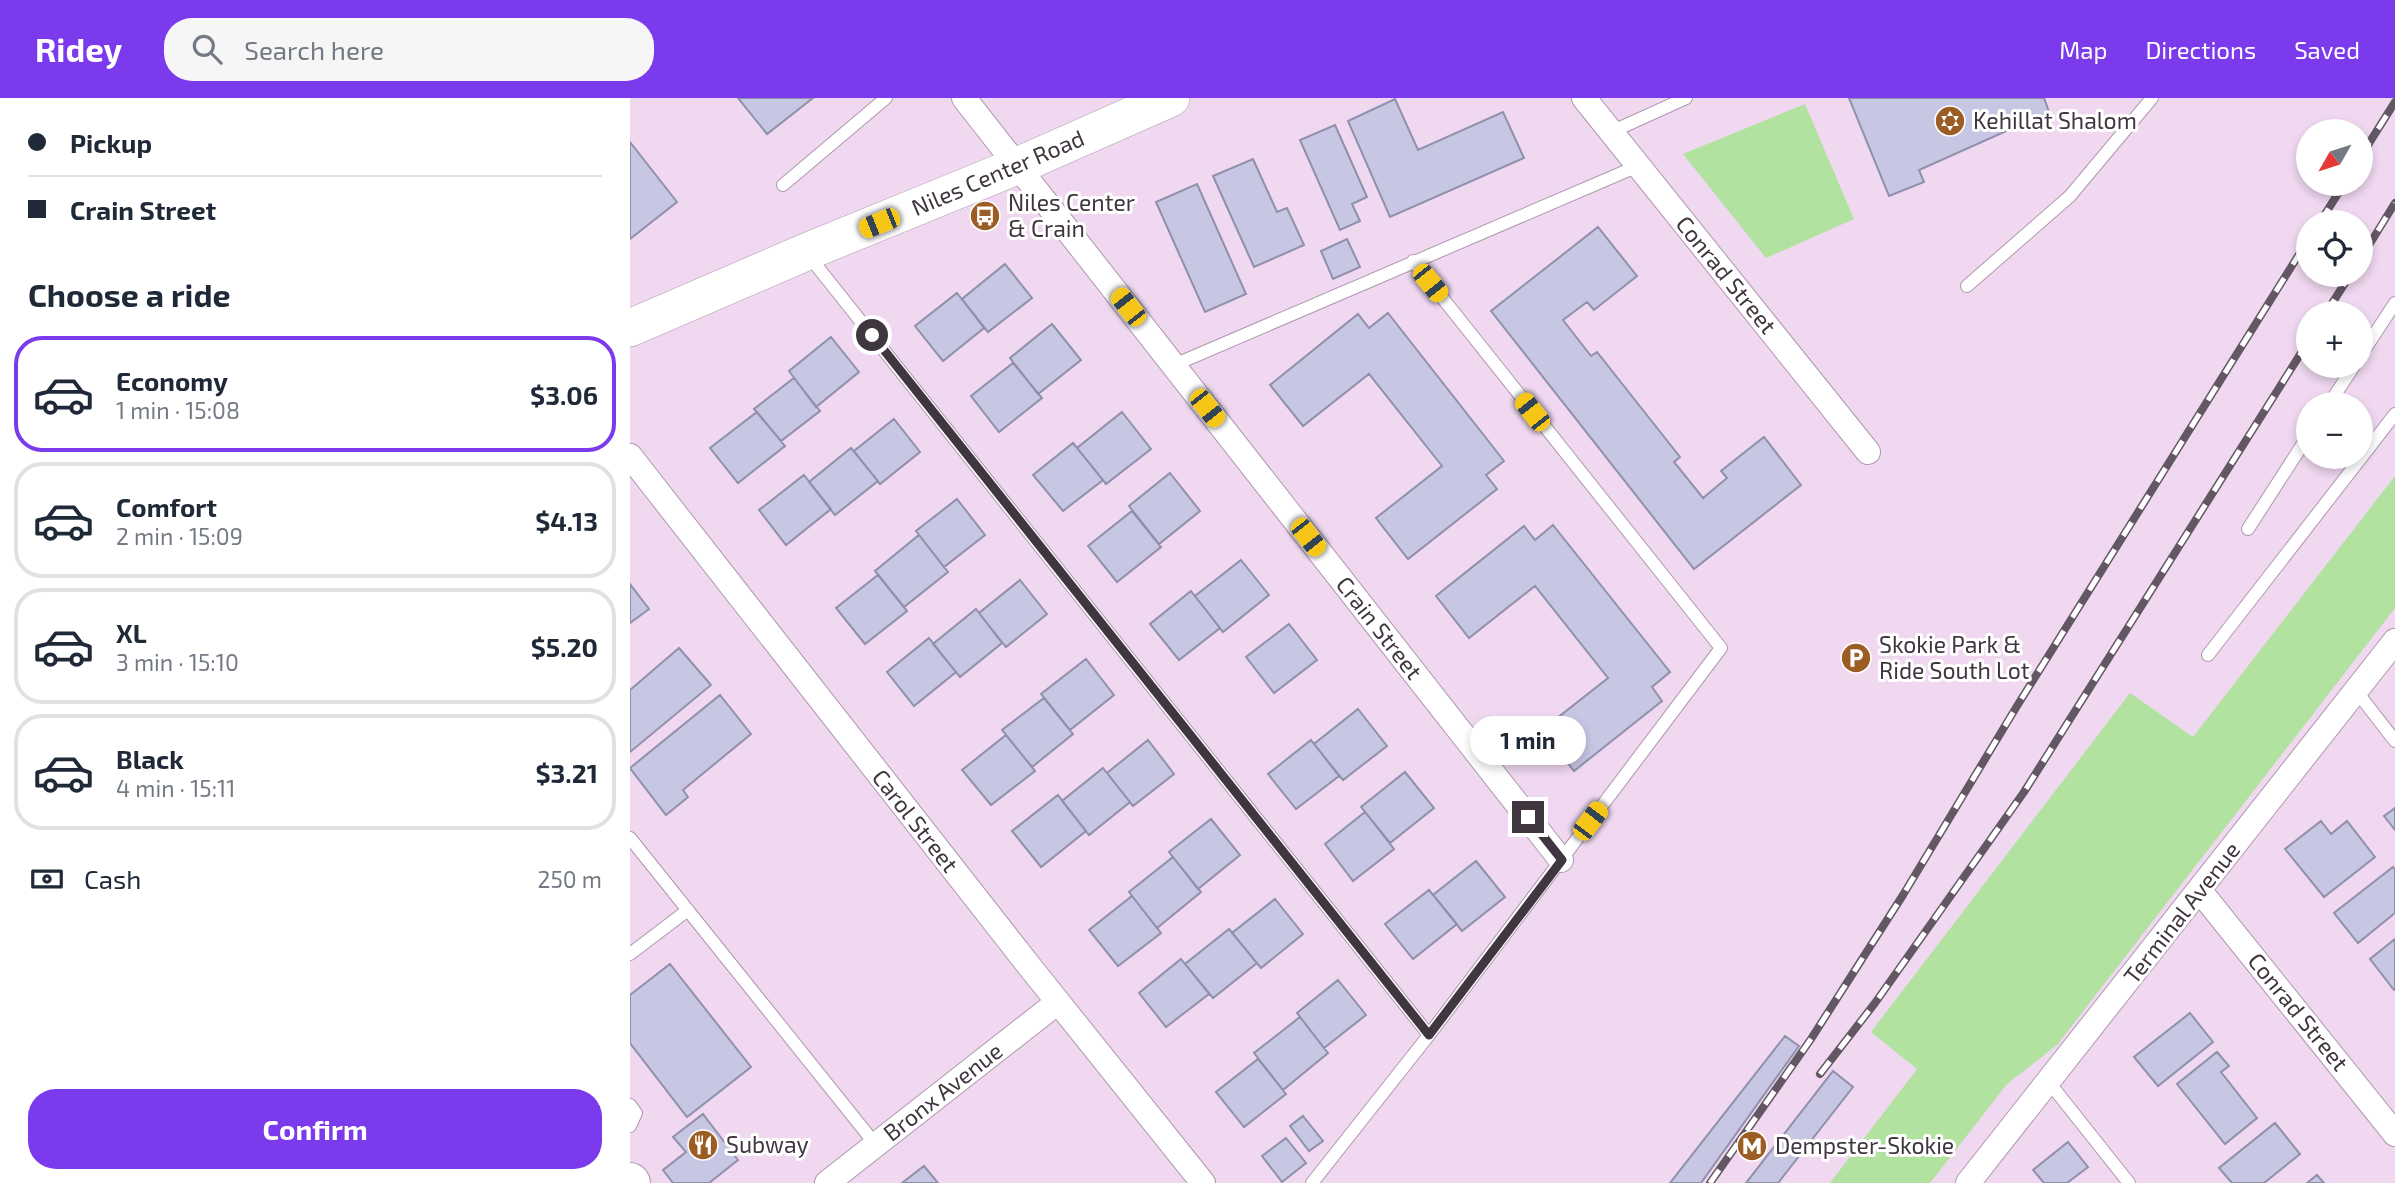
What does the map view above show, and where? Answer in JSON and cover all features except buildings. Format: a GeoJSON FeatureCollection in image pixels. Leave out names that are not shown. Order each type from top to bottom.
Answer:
{"type":"FeatureCollection","features":[{"type":"Feature","properties":{"kind":"main road","name":"Niles Center Road"},"geometry":{"type":"LineString","coordinates":[[630,328],[806,252],[1017,166],[1171,98]]}},
{"type":"Feature","properties":{"kind":"street","name":"Crain Street"},"geometry":{"type":"LineString","coordinates":[[964,98],[1562,860]]}},
{"type":"Feature","properties":{"kind":"street","name":"Conrad Street"},"geometry":{"type":"LineString","coordinates":[[1584,98],[1868,452]]}},
{"type":"Feature","properties":{"kind":"street","name":"Carol Street"},"geometry":{"type":"LineString","coordinates":[[630,456],[1203,1183]]}},
{"type":"Feature","properties":{"kind":"street","name":"Terminal Avenue"},"geometry":{"type":"LineString","coordinates":[[1968,1183],[2395,641]]}},
{"type":"Feature","properties":{"kind":"street","name":"Conrad Street"},"geometry":{"type":"LineString","coordinates":[[2200,891],[2395,1134]]}},
{"type":"Feature","properties":{"kind":"street","name":"Bronx Avenue"},"geometry":{"type":"LineString","coordinates":[[827,1183],[1058,1002]]}},
{"type":"Feature","properties":{"kind":"lane"},"geometry":{"type":"LineString","coordinates":[[783,185],[886,98]]}},
{"type":"Feature","properties":{"kind":"lane"},"geometry":{"type":"LineString","coordinates":[[1611,132],[1686,98]]}},
{"type":"Feature","properties":{"kind":"lane"},"geometry":{"type":"LineString","coordinates":[[1967,286],[2070,196],[2152,98]]}},
{"type":"Feature","properties":{"kind":"lane"},"geometry":{"type":"LineString","coordinates":[[1174,365],[1638,166]]}},
{"type":"Feature","properties":{"kind":"lane"},"geometry":{"type":"LineString","coordinates":[[806,252],[1429,1035]]}},
{"type":"Feature","properties":{"kind":"lane"},"geometry":{"type":"LineString","coordinates":[[1312,1183],[1429,1035],[1721,648],[1413,261]]}},
{"type":"Feature","properties":{"kind":"lane"},"geometry":{"type":"LineString","coordinates":[[2373,337],[2395,303]]}},
{"type":"Feature","properties":{"kind":"lane"},"geometry":{"type":"LineString","coordinates":[[2208,655],[2395,414]]}},
{"type":"Feature","properties":{"kind":"lane"},"geometry":{"type":"LineString","coordinates":[[2248,529],[2296,455]]}},
{"type":"Feature","properties":{"kind":"lane"},"geometry":{"type":"LineString","coordinates":[[2357,692],[2395,741]]}},
{"type":"Feature","properties":{"kind":"lane"},"geometry":{"type":"LineString","coordinates":[[630,838],[876,1145]]}},
{"type":"Feature","properties":{"kind":"lane"},"geometry":{"type":"LineString","coordinates":[[630,954],[688,910]]}},
{"type":"Feature","properties":{"kind":"lane"},"geometry":{"type":"LineString","coordinates":[[2048,1081],[2129,1183]]}},
{"type":"Feature","properties":{"kind":"lane"},"geometry":{"type":"LineString","coordinates":[[630,1105],[636,1113],[630,1126]]}},
{"type":"Feature","properties":{"kind":"green space"},"geometry":{"type":"Polygon","coordinates":[[[1805,104],[1854,219],[1766,258],[1683,154],[1805,104]]]}},
{"type":"Feature","properties":{"kind":"green space"},"geometry":{"type":"Polygon","coordinates":[[[2395,476],[2395,608],[2057,1045],[2007,1084],[1930,1183],[1830,1183],[1917,1069],[1871,1032],[2130,693],[2193,737],[2395,476]]]}},
{"type":"Feature","properties":{"kind":"railway"},"geometry":{"type":"LineString","coordinates":[[2373,137],[2395,102]]}},
{"type":"Feature","properties":{"kind":"railway"},"geometry":{"type":"LineString","coordinates":[[2328,210],[2336,196]]}},
{"type":"Feature","properties":{"kind":"railway"},"geometry":{"type":"LineString","coordinates":[[2373,239],[2395,203]]}},
{"type":"Feature","properties":{"kind":"railway"},"geometry":{"type":"LineString","coordinates":[[1710,1183],[1811,1039],[1903,895],[2017,706],[2296,259]]}},
{"type":"Feature","properties":{"kind":"railway"},"geometry":{"type":"LineString","coordinates":[[2334,301],[2342,287]]}},
{"type":"Feature","properties":{"kind":"railway"},"geometry":{"type":"LineString","coordinates":[[1820,1074],[1875,1003],[2024,792],[2296,361]]}},
{"type":"Feature","properties":{"kind":"place","name":"Kehillat Shalom"},"geometry":{"type":"Point","coordinates":[1950,121]}},
{"type":"Feature","properties":{"kind":"place","name":"Niles Center & Crain"},"geometry":{"type":"Point","coordinates":[985,216]}},
{"type":"Feature","properties":{"kind":"place","name":"Skokie Park & Ride South Lot"},"geometry":{"type":"Point","coordinates":[1856,658]}},
{"type":"Feature","properties":{"kind":"place","name":"Subway"},"geometry":{"type":"Point","coordinates":[703,1145]}},
{"type":"Feature","properties":{"kind":"place","name":"Dempster-Skokie"},"geometry":{"type":"Point","coordinates":[1752,1146]}},
{"type":"Feature","properties":{"kind":"route"},"geometry":{"type":"LineString","coordinates":[[872,335],[1429,1035],[1562,860],[1528,817]]}}]}
